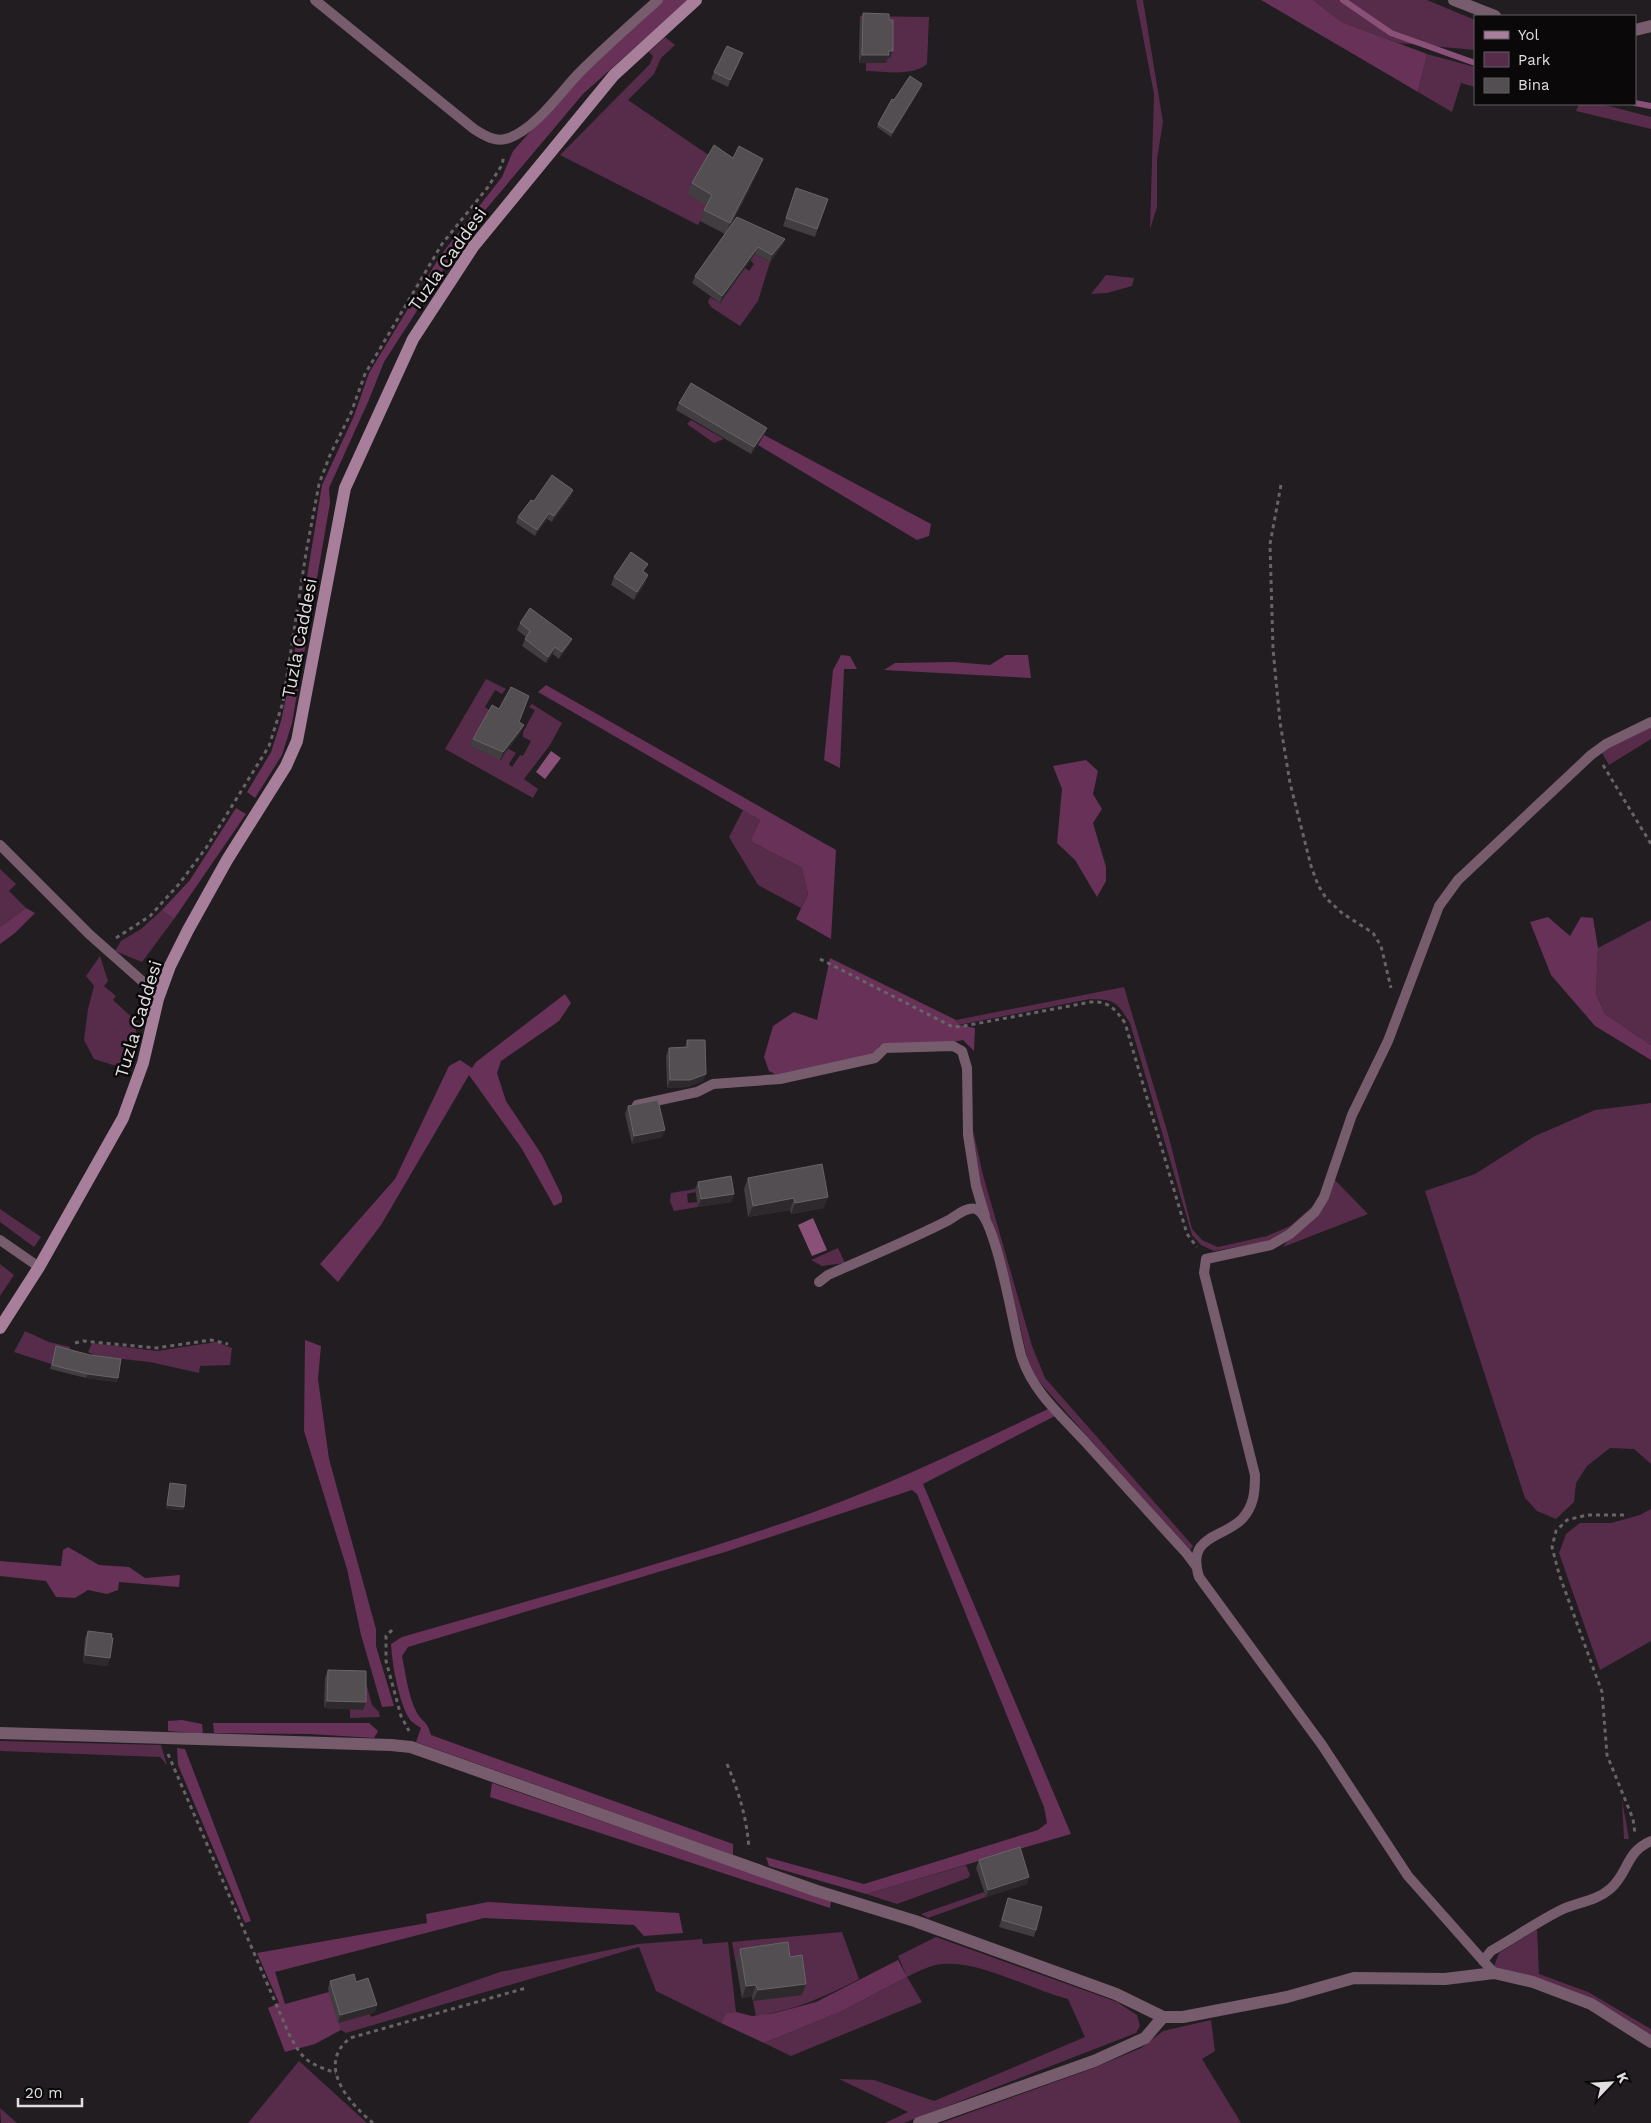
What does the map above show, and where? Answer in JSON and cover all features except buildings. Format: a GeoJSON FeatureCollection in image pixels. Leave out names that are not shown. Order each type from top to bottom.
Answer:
{"type":"FeatureCollection","features":[{"type":"Feature","properties":{"kind":"main road","name":"Tuzla Caddesi"},"geometry":{"type":"LineString","coordinates":[[0,1328],[39,1267],[123,1118],[143,1063],[159,996],[170,966],[227,860],[286,766],[297,741],[345,488],[413,339],[473,247],[614,75],[696,0]]}},
{"type":"Feature","properties":{"kind":"street"},"geometry":{"type":"LineString","coordinates":[[1454,0],[1492,15]]}},
{"type":"Feature","properties":{"kind":"street"},"geometry":{"type":"LineString","coordinates":[[1636,30],[1651,26]]}},
{"type":"Feature","properties":{"kind":"street"},"geometry":{"type":"LineString","coordinates":[[0,1733],[410,1747],[751,1867],[934,1928],[1116,1994],[1163,2017],[1183,2017],[1287,1997],[1354,1978],[1445,1979],[1494,1973],[1533,1982],[1591,2004],[1651,2042]]}},
{"type":"Feature","properties":{"kind":"street"},"geometry":{"type":"LineString","coordinates":[[919,2123],[1094,2062],[1145,2038],[1163,2017]]}},
{"type":"Feature","properties":{"kind":"lane"},"geometry":{"type":"LineString","coordinates":[[315,0],[474,129],[487,138],[498,140],[507,139],[521,133],[580,72],[658,0]]}},
{"type":"Feature","properties":{"kind":"lane"},"geometry":{"type":"LineString","coordinates":[[1494,1973],[1408,1876],[1322,1745],[1199,1577],[1196,1556],[1204,1544],[1213,1536],[1241,1520],[1255,1496],[1255,1476],[1204,1273],[1206,1259],[1271,1245],[1290,1234],[1315,1212],[1324,1197],[1352,1115],[1388,1041],[1438,906],[1453,887],[1595,752],[1606,744],[1651,722]]}},
{"type":"Feature","properties":{"kind":"lane"},"geometry":{"type":"LineString","coordinates":[[0,845],[89,934],[159,996]]}},
{"type":"Feature","properties":{"kind":"lane"},"geometry":{"type":"LineString","coordinates":[[632,1106],[697,1092],[712,1084],[780,1079],[875,1058],[885,1048],[953,1046],[962,1051],[967,1068],[968,1134],[976,1186],[1012,1306],[1022,1358],[1041,1394],[1196,1566]]}},
{"type":"Feature","properties":{"kind":"lane"},"geometry":{"type":"LineString","coordinates":[[818,1282],[828,1275],[968,1209],[979,1210],[986,1217]]}},
{"type":"Feature","properties":{"kind":"lane"},"geometry":{"type":"LineString","coordinates":[[0,1240],[39,1267]]}},
{"type":"Feature","properties":{"kind":"lane"},"geometry":{"type":"LineString","coordinates":[[1483,1961],[1491,1951],[1562,1910],[1593,1900],[1610,1889],[1620,1877],[1634,1851],[1651,1841]]}},
{"type":"Feature","properties":{"kind":"path"},"geometry":{"type":"LineString","coordinates":[[1282,484],[1270,544],[1273,649],[1280,722],[1290,783],[1311,866],[1318,884],[1326,898],[1342,913],[1372,933],[1381,946],[1397,1016]]}},
{"type":"Feature","properties":{"kind":"path"},"geometry":{"type":"LineString","coordinates":[[1595,752],[1651,844]]}},
{"type":"Feature","properties":{"kind":"path"},"geometry":{"type":"LineString","coordinates":[[820,959],[953,1027],[1091,1002],[1102,1002],[1113,1007],[1125,1023],[1136,1054],[1187,1234],[1206,1259]]}},
{"type":"Feature","properties":{"kind":"path"},"geometry":{"type":"LineString","coordinates":[[75,1343],[84,1341],[156,1348],[211,1340],[228,1344]]}},
{"type":"Feature","properties":{"kind":"path"},"geometry":{"type":"LineString","coordinates":[[1624,1514],[1587,1515],[1567,1520],[1556,1532],[1552,1547],[1559,1574],[1602,1692],[1607,1755],[1633,1819],[1638,1849]]}},
{"type":"Feature","properties":{"kind":"path"},"geometry":{"type":"LineString","coordinates":[[392,1630],[386,1636],[386,1661],[401,1716],[409,1732],[406,1739],[397,1746]]}},
{"type":"Feature","properties":{"kind":"path"},"geometry":{"type":"LineString","coordinates":[[161,1738],[292,2040],[303,2058],[313,2065],[336,2073]]}},
{"type":"Feature","properties":{"kind":"path"},"geometry":{"type":"LineString","coordinates":[[727,1764],[737,1786],[748,1827],[751,1867]]}},
{"type":"Feature","properties":{"kind":"path"},"geometry":{"type":"LineString","coordinates":[[373,2123],[360,2112],[344,2091],[336,2073],[334,2062],[341,2044],[350,2038],[526,1988]]}},
{"type":"Feature","properties":{"kind":"green space"},"geometry":{"type":"Polygon","coordinates":[[[1136,0],[1143,0],[1163,122],[1157,159],[1157,207],[1150,229],[1154,94],[1136,0]]]}},
{"type":"Feature","properties":{"kind":"green space"},"geometry":{"type":"Polygon","coordinates":[[[1313,0],[1427,0],[1474,20],[1474,50],[1398,43],[1342,22],[1313,0]]]}},
{"type":"Feature","properties":{"kind":"green space"},"geometry":{"type":"Polygon","coordinates":[[[860,16],[929,17],[927,64],[914,71],[906,72],[866,71],[866,63],[859,63],[860,16]]]}},
{"type":"Feature","properties":{"kind":"green space"},"geometry":{"type":"Polygon","coordinates":[[[665,37],[675,45],[661,58],[654,74],[628,100],[710,156],[708,206],[698,225],[560,155],[650,64],[653,56],[649,52],[665,37]]]}},
{"type":"Feature","properties":{"kind":"green space"},"geometry":{"type":"Polygon","coordinates":[[[1427,54],[1474,67],[1474,87],[1461,83],[1452,112],[1418,92],[1427,54]]]}},
{"type":"Feature","properties":{"kind":"green space"},"geometry":{"type":"Polygon","coordinates":[[[1579,105],[1605,105],[1651,117],[1651,129],[1576,111],[1579,105]]]}},
{"type":"Feature","properties":{"kind":"green space"},"geometry":{"type":"Polygon","coordinates":[[[753,253],[770,262],[758,301],[740,326],[711,307],[708,302],[710,297],[720,303],[745,268],[749,271],[754,264],[750,260],[753,253]]]}},
{"type":"Feature","properties":{"kind":"green space"},"geometry":{"type":"Polygon","coordinates":[[[1106,275],[1134,278],[1132,286],[1107,293],[1091,294],[1106,275]]]}},
{"type":"Feature","properties":{"kind":"green space"},"geometry":{"type":"Polygon","coordinates":[[[691,420],[724,439],[714,443],[687,424],[691,420]]]}},
{"type":"Feature","properties":{"kind":"green space"},"geometry":{"type":"Polygon","coordinates":[[[486,679],[506,689],[502,694],[495,690],[485,707],[489,710],[470,746],[501,760],[507,748],[516,753],[509,764],[512,767],[520,755],[523,756],[531,741],[523,737],[523,732],[535,710],[529,707],[532,704],[562,723],[550,745],[524,779],[538,789],[533,798],[445,749],[486,679]]]}},
{"type":"Feature","properties":{"kind":"green space"},"geometry":{"type":"Polygon","coordinates":[[[1651,726],[1651,739],[1609,765],[1601,751],[1651,726]]]}},
{"type":"Feature","properties":{"kind":"green space"},"geometry":{"type":"Polygon","coordinates":[[[743,810],[760,820],[750,841],[802,868],[808,894],[801,908],[758,885],[729,837],[743,810]]]}},
{"type":"Feature","properties":{"kind":"green space"},"geometry":{"type":"Polygon","coordinates":[[[0,869],[16,884],[9,891],[26,908],[0,927],[0,869]]]}},
{"type":"Feature","properties":{"kind":"green space"},"geometry":{"type":"Polygon","coordinates":[[[162,910],[174,919],[142,962],[115,951],[121,941],[141,929],[162,910]]]}},
{"type":"Feature","properties":{"kind":"green space"},"geometry":{"type":"Polygon","coordinates":[[[1651,920],[1651,1045],[1605,1014],[1596,994],[1598,948],[1651,920]]]}},
{"type":"Feature","properties":{"kind":"green space"},"geometry":{"type":"Polygon","coordinates":[[[100,956],[108,981],[104,986],[116,996],[113,1000],[136,1021],[136,1046],[129,1070],[94,1059],[84,1040],[88,1009],[94,986],[86,976],[100,956]]]}},
{"type":"Feature","properties":{"kind":"green space"},"geometry":{"type":"Polygon","coordinates":[[[1124,987],[1168,1134],[1192,1229],[1202,1240],[1218,1247],[1267,1236],[1290,1226],[1315,1204],[1309,1214],[1296,1226],[1266,1242],[1214,1251],[1201,1245],[1192,1235],[1130,1023],[1122,1010],[1114,1003],[1090,999],[959,1025],[956,1020],[1124,987]]]}},
{"type":"Feature","properties":{"kind":"green space"},"geometry":{"type":"Polygon","coordinates":[[[1651,1103],[1651,1464],[1634,1449],[1610,1448],[1587,1466],[1576,1483],[1574,1502],[1556,1519],[1537,1511],[1525,1498],[1425,1191],[1475,1174],[1535,1136],[1595,1110],[1651,1103]]]}},
{"type":"Feature","properties":{"kind":"green space"},"geometry":{"type":"Polygon","coordinates":[[[971,1121],[983,1175],[1032,1346],[1045,1378],[1193,1546],[1189,1552],[1036,1378],[1028,1361],[1009,1279],[977,1183],[971,1121]]]}},
{"type":"Feature","properties":{"kind":"green space"},"geometry":{"type":"Polygon","coordinates":[[[1333,1178],[1368,1214],[1283,1247],[1293,1233],[1315,1216],[1333,1178]]]}},
{"type":"Feature","properties":{"kind":"green space"},"geometry":{"type":"Polygon","coordinates":[[[695,1189],[695,1192],[687,1194],[688,1203],[697,1202],[698,1207],[674,1211],[670,1201],[671,1193],[695,1189]]]}},
{"type":"Feature","properties":{"kind":"green space"},"geometry":{"type":"Polygon","coordinates":[[[0,1209],[41,1237],[34,1247],[0,1222],[0,1209]]]}},
{"type":"Feature","properties":{"kind":"green space"},"geometry":{"type":"Polygon","coordinates":[[[838,1248],[845,1263],[822,1266],[811,1260],[838,1248]]]}},
{"type":"Feature","properties":{"kind":"green space"},"geometry":{"type":"Polygon","coordinates":[[[0,1264],[14,1275],[0,1296],[0,1264]]]}},
{"type":"Feature","properties":{"kind":"green space"},"geometry":{"type":"Polygon","coordinates":[[[25,1331],[49,1342],[70,1347],[69,1354],[51,1364],[14,1352],[25,1331]]]}},
{"type":"Feature","properties":{"kind":"green space"},"geometry":{"type":"Polygon","coordinates":[[[216,1342],[232,1348],[230,1365],[200,1366],[199,1373],[150,1362],[95,1356],[88,1352],[92,1343],[157,1351],[216,1342]]]}},
{"type":"Feature","properties":{"kind":"green space"},"geometry":{"type":"Polygon","coordinates":[[[1651,1509],[1651,1641],[1600,1670],[1559,1553],[1566,1534],[1580,1523],[1611,1523],[1640,1515],[1651,1509]]]}},
{"type":"Feature","properties":{"kind":"green space"},"geometry":{"type":"Polygon","coordinates":[[[365,1679],[372,1705],[379,1712],[380,1717],[350,1718],[350,1709],[365,1679]]]}},
{"type":"Feature","properties":{"kind":"green space"},"geometry":{"type":"Polygon","coordinates":[[[0,1741],[161,1745],[167,1765],[160,1757],[0,1751],[0,1741]]]}},
{"type":"Feature","properties":{"kind":"green space"},"geometry":{"type":"Polygon","coordinates":[[[1622,1800],[1629,1839],[1624,1839],[1622,1800]]]}},
{"type":"Feature","properties":{"kind":"green space"},"geometry":{"type":"Polygon","coordinates":[[[966,1865],[970,1875],[968,1878],[897,1904],[866,1894],[966,1865]]]}},
{"type":"Feature","properties":{"kind":"green space"},"geometry":{"type":"Polygon","coordinates":[[[984,1892],[986,1897],[928,1918],[921,1914],[984,1892]]]}},
{"type":"Feature","properties":{"kind":"green space"},"geometry":{"type":"Polygon","coordinates":[[[1537,1929],[1539,1974],[1588,1992],[1651,2029],[1651,2039],[1587,1998],[1497,1971],[1494,1966],[1499,1953],[1537,1929]]]}},
{"type":"Feature","properties":{"kind":"green space"},"geometry":{"type":"Polygon","coordinates":[[[842,1932],[859,1979],[809,2002],[770,2014],[756,2016],[752,1996],[742,1998],[732,1942],[842,1932]]]}},
{"type":"Feature","properties":{"kind":"green space"},"geometry":{"type":"Polygon","coordinates":[[[936,1937],[1117,2002],[1137,2015],[1140,2026],[1136,2033],[904,2123],[885,2123],[908,2112],[839,2079],[874,2080],[934,2101],[1085,2037],[1068,1999],[989,1971],[957,1964],[943,1964],[929,1967],[907,1977],[898,1956],[936,1937]]]}},
{"type":"Feature","properties":{"kind":"green space"},"geometry":{"type":"Polygon","coordinates":[[[702,1939],[703,1944],[728,1942],[736,2012],[726,2013],[721,2023],[656,1991],[639,1947],[346,2033],[341,2030],[338,2023],[370,2014],[371,2017],[500,1972],[638,1944],[702,1939]]]}},
{"type":"Feature","properties":{"kind":"green space"},"geometry":{"type":"Polygon","coordinates":[[[907,1977],[922,2002],[791,2056],[764,2043],[840,2012],[907,1977]]]}},
{"type":"Feature","properties":{"kind":"green space"},"geometry":{"type":"Polygon","coordinates":[[[1211,2020],[1215,2051],[1202,2059],[1241,2123],[941,2123],[1091,2069],[1141,2048],[1163,2031],[1211,2020]]]}},
{"type":"Feature","properties":{"kind":"green space"},"geometry":{"type":"Polygon","coordinates":[[[299,2061],[367,2123],[248,2123],[299,2061]]]}},
{"type":"Feature","properties":{"kind":"green space"},"geometry":{"type":"Polygon","coordinates":[[[0,2108],[17,2123],[1,2123],[0,2108]]]}},
{"type":"Feature","properties":{"kind":"shaded area"},"geometry":{"type":"Polygon","coordinates":[[[663,0],[688,0],[583,94],[471,227],[384,362],[329,488],[330,503],[292,723],[282,755],[255,798],[247,792],[271,752],[281,721],[291,674],[322,485],[354,416],[369,373],[440,256],[502,177],[513,151],[582,73],[663,0]]]}},
{"type":"Feature","properties":{"kind":"shaded area"},"geometry":{"type":"Polygon","coordinates":[[[1261,0],[1313,0],[1342,22],[1427,54],[1418,92],[1261,0]]]}},
{"type":"Feature","properties":{"kind":"shaded area"},"geometry":{"type":"Polygon","coordinates":[[[764,435],[931,524],[929,536],[917,540],[758,445],[764,435]]]}},
{"type":"Feature","properties":{"kind":"shaded area"},"geometry":{"type":"Polygon","coordinates":[[[841,655],[850,656],[857,669],[844,669],[840,768],[824,760],[833,670],[841,655]]]}},
{"type":"Feature","properties":{"kind":"shaded area"},"geometry":{"type":"Polygon","coordinates":[[[1006,655],[1028,655],[1031,678],[884,670],[895,663],[953,662],[990,665],[1006,655]]]}},
{"type":"Feature","properties":{"kind":"shaded area"},"geometry":{"type":"Polygon","coordinates":[[[546,685],[836,850],[831,939],[796,919],[808,894],[802,868],[750,841],[760,820],[538,692],[546,685]]]}},
{"type":"Feature","properties":{"kind":"shaded area"},"geometry":{"type":"Polygon","coordinates":[[[551,751],[561,758],[545,779],[536,772],[551,751]]]}},
{"type":"Feature","properties":{"kind":"shaded area"},"geometry":{"type":"Polygon","coordinates":[[[1086,760],[1098,771],[1093,794],[1102,809],[1093,823],[1106,867],[1106,881],[1097,897],[1075,860],[1057,843],[1062,789],[1053,766],[1086,760]]]}},
{"type":"Feature","properties":{"kind":"shaded area"},"geometry":{"type":"Polygon","coordinates":[[[236,808],[246,814],[174,919],[162,910],[190,880],[236,808]]]}},
{"type":"Feature","properties":{"kind":"shaded area"},"geometry":{"type":"Polygon","coordinates":[[[26,908],[35,913],[15,933],[0,944],[0,927],[26,908]]]}},
{"type":"Feature","properties":{"kind":"shaded area"},"geometry":{"type":"Polygon","coordinates":[[[1548,917],[1570,936],[1581,917],[1593,918],[1598,948],[1596,994],[1605,1014],[1651,1045],[1651,1060],[1595,1026],[1551,975],[1530,922],[1548,917]]]}},
{"type":"Feature","properties":{"kind":"shaded area"},"geometry":{"type":"Polygon","coordinates":[[[830,958],[956,1020],[959,1025],[975,1028],[974,1051],[963,1040],[948,1043],[880,1045],[874,1055],[781,1077],[769,1071],[764,1057],[773,1026],[794,1012],[817,1020],[830,958]]]}},
{"type":"Feature","properties":{"kind":"shaded area"},"geometry":{"type":"Polygon","coordinates":[[[565,994],[571,1003],[559,1021],[501,1061],[497,1073],[506,1101],[542,1155],[562,1196],[562,1202],[554,1206],[522,1149],[469,1075],[381,1225],[338,1282],[320,1264],[395,1179],[449,1066],[460,1060],[472,1068],[476,1062],[565,994]]]}},
{"type":"Feature","properties":{"kind":"shaded area"},"geometry":{"type":"Polygon","coordinates":[[[813,1218],[827,1250],[812,1256],[798,1225],[813,1218]]]}},
{"type":"Feature","properties":{"kind":"shaded area"},"geometry":{"type":"Polygon","coordinates":[[[305,1340],[321,1346],[318,1379],[329,1459],[376,1629],[376,1646],[394,1706],[382,1707],[361,1635],[347,1569],[304,1431],[305,1340]]]}},
{"type":"Feature","properties":{"kind":"shaded area"},"geometry":{"type":"Polygon","coordinates":[[[1048,1409],[1055,1416],[923,1484],[1071,1834],[866,1894],[769,1866],[766,1857],[864,1884],[1038,1830],[1047,1823],[1044,1807],[917,1494],[912,1490],[725,1552],[408,1647],[402,1656],[411,1700],[431,1735],[733,1844],[733,1855],[416,1742],[421,1728],[411,1721],[403,1705],[393,1662],[391,1644],[402,1637],[653,1565],[803,1516],[896,1479],[1048,1409]]]}},
{"type":"Feature","properties":{"kind":"shaded area"},"geometry":{"type":"Polygon","coordinates":[[[68,1547],[99,1565],[129,1567],[145,1578],[180,1575],[179,1587],[119,1582],[118,1590],[107,1594],[88,1590],[75,1598],[56,1597],[46,1581],[0,1576],[0,1561],[61,1566],[63,1550],[68,1547]]]}},
{"type":"Feature","properties":{"kind":"shaded area"},"geometry":{"type":"Polygon","coordinates":[[[182,1720],[202,1724],[203,1734],[168,1731],[168,1721],[182,1720]]]}},
{"type":"Feature","properties":{"kind":"shaded area"},"geometry":{"type":"Polygon","coordinates":[[[213,1723],[369,1723],[378,1731],[374,1738],[309,1734],[214,1733],[213,1723]]]}},
{"type":"Feature","properties":{"kind":"shaded area"},"geometry":{"type":"Polygon","coordinates":[[[177,1748],[185,1749],[251,1921],[245,1923],[178,1765],[177,1748]]]}},
{"type":"Feature","properties":{"kind":"shaded area"},"geometry":{"type":"Polygon","coordinates":[[[492,1783],[831,1901],[830,1908],[490,1797],[492,1783]]]}},
{"type":"Feature","properties":{"kind":"shaded area"},"geometry":{"type":"Polygon","coordinates":[[[488,1902],[679,1913],[683,1933],[644,1936],[634,1925],[484,1918],[275,1972],[285,2004],[329,1992],[341,2030],[315,2044],[285,2052],[268,2008],[279,2003],[257,1953],[427,1923],[426,1914],[488,1902]]]}},
{"type":"Feature","properties":{"kind":"shaded area"},"geometry":{"type":"Polygon","coordinates":[[[898,1960],[907,1977],[840,2012],[764,2043],[721,2023],[726,2013],[736,2012],[752,2016],[775,2013],[816,2002],[898,1960]]]}},
{"type":"Feature","properties":{"kind":"waterway"},"geometry":{"type":"LineString","coordinates":[[1343,0],[1391,33],[1474,63]]}},
{"type":"Feature","properties":{"kind":"waterway"},"geometry":{"type":"LineString","coordinates":[[1636,103],[1651,106]]}}]}
